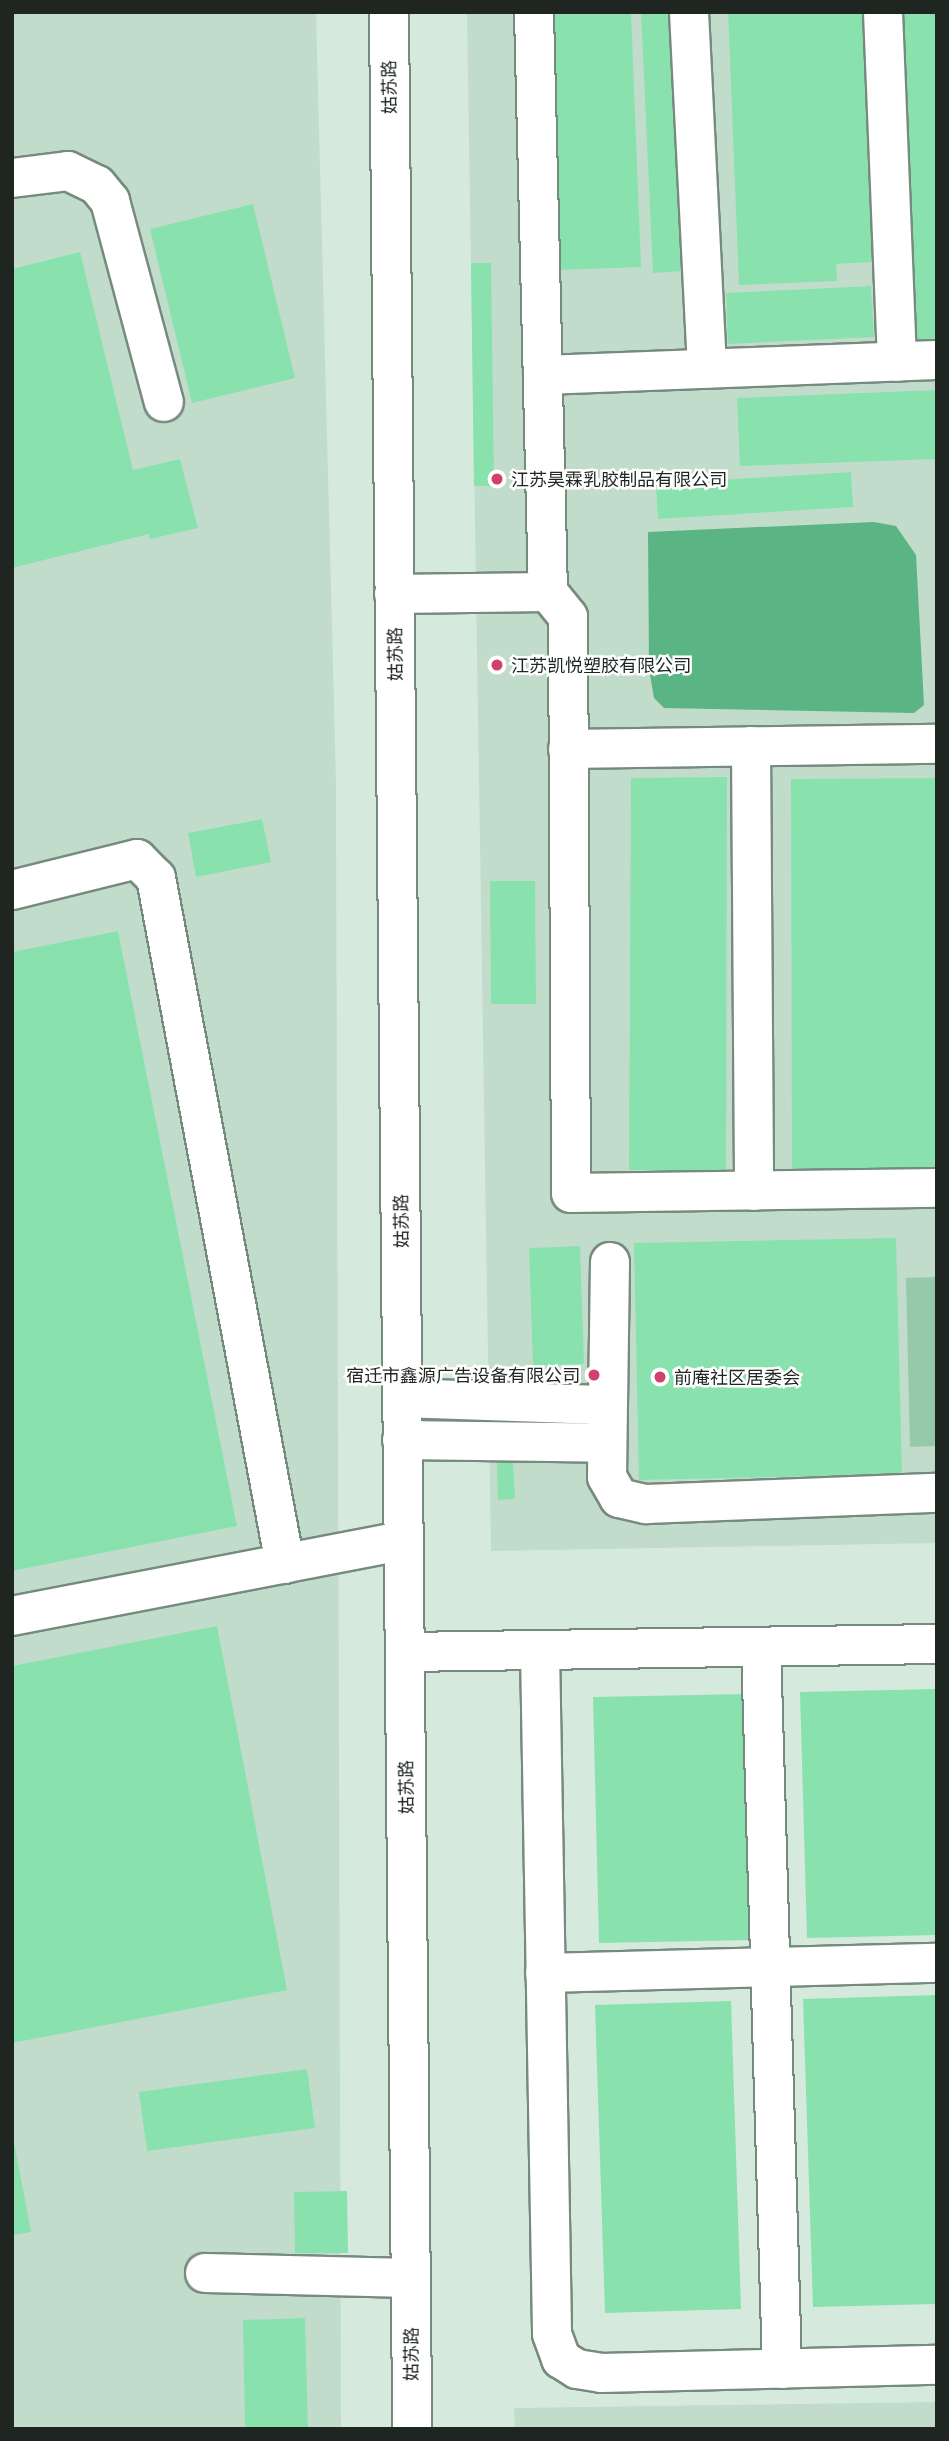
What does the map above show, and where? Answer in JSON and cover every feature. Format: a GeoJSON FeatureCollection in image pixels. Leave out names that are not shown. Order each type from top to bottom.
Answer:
{"type":"FeatureCollection","features":[{"type":"Feature","properties":{"kind":"street","name":"姑苏路"},"geometry":{"type":"LineString","coordinates":[[389,12],[412,2429]]}},
{"type":"Feature","properties":{"kind":"street"},"geometry":{"type":"LineString","coordinates":[[534,12],[548,592],[568,617],[571,1193],[937,1188]]}},
{"type":"Feature","properties":{"kind":"street"},"geometry":{"type":"LineString","coordinates":[[689,12],[707,369]]}},
{"type":"Feature","properties":{"kind":"street"},"geometry":{"type":"LineString","coordinates":[[883,12],[897,362]]}},
{"type":"Feature","properties":{"kind":"street"},"geometry":{"type":"LineString","coordinates":[[12,178],[68,171],[97,185],[110,201],[164,402]]}},
{"type":"Feature","properties":{"kind":"street"},"geometry":{"type":"LineString","coordinates":[[543,374],[937,360]]}},
{"type":"Feature","properties":{"kind":"street"},"geometry":{"type":"LineString","coordinates":[[394,594],[548,592]]}},
{"type":"Feature","properties":{"kind":"street"},"geometry":{"type":"LineString","coordinates":[[568,748],[937,744]]}},
{"type":"Feature","properties":{"kind":"street"},"geometry":{"type":"LineString","coordinates":[[751,746],[754,1191]]}},
{"type":"Feature","properties":{"kind":"street"},"geometry":{"type":"LineString","coordinates":[[12,890],[137,859],[156,878],[285,1564]]}},
{"type":"Feature","properties":{"kind":"street"},"geometry":{"type":"LineString","coordinates":[[610,1262],[607,1405],[610,1488],[632,1503],[937,1493]]}},
{"type":"Feature","properties":{"kind":"street"},"geometry":{"type":"LineString","coordinates":[[402,1398],[607,1405]]}},
{"type":"Feature","properties":{"kind":"street"},"geometry":{"type":"LineString","coordinates":[[402,1440],[607,1443]]}},
{"type":"Feature","properties":{"kind":"street"},"geometry":{"type":"LineString","coordinates":[[12,1616],[403,1541]]}},
{"type":"Feature","properties":{"kind":"street"},"geometry":{"type":"LineString","coordinates":[[405,1652],[937,1644]]}},
{"type":"Feature","properties":{"kind":"street"},"geometry":{"type":"LineString","coordinates":[[761,1647],[782,2369]]}},
{"type":"Feature","properties":{"kind":"street"},"geometry":{"type":"LineString","coordinates":[[540,1650],[552,2334],[561,2359],[577,2369],[601,2373],[937,2365]]}},
{"type":"Feature","properties":{"kind":"street"},"geometry":{"type":"LineString","coordinates":[[545,1973],[937,1964]]}},
{"type":"Feature","properties":{"kind":"street"},"geometry":{"type":"LineString","coordinates":[[205,2273],[411,2278]]}},
{"type":"Feature","properties":{"kind":"shaded area"},"geometry":{"type":"Polygon","coordinates":[[[12,12],[316,12],[336,781],[341,2429],[12,2429],[12,12]]]}},
{"type":"Feature","properties":{"kind":"shaded area"},"geometry":{"type":"Polygon","coordinates":[[[467,12],[937,12],[937,1543],[491,1551],[467,12]]]}},
{"type":"Feature","properties":{"kind":"shaded area"},"geometry":{"type":"Polygon","coordinates":[[[874,522],[896,526],[916,555],[924,705],[914,713],[664,708],[654,698],[649,669],[648,532],[874,522]]]}},
{"type":"Feature","properties":{"kind":"shaded area"},"geometry":{"type":"Polygon","coordinates":[[[937,1277],[937,1446],[910,1447],[906,1278],[937,1277]]]}},
{"type":"Feature","properties":{"kind":"shaded area"},"geometry":{"type":"Polygon","coordinates":[[[937,2402],[937,2429],[515,2429],[514,2408],[937,2402]]]}},
{"type":"Feature","properties":{"kind":"building"},"geometry":{"type":"Polygon","coordinates":[[[551,12],[631,12],[641,267],[561,270],[551,12]]]}},
{"type":"Feature","properties":{"kind":"building"},"geometry":{"type":"Polygon","coordinates":[[[641,12],[671,12],[683,271],[653,273],[641,12]]]}},
{"type":"Feature","properties":{"kind":"building"},"geometry":{"type":"Polygon","coordinates":[[[728,12],[863,12],[874,262],[836,264],[837,281],[739,285],[728,12]]]}},
{"type":"Feature","properties":{"kind":"building"},"geometry":{"type":"Polygon","coordinates":[[[894,12],[937,12],[937,342],[906,344],[894,12]]]}},
{"type":"Feature","properties":{"kind":"building"},"geometry":{"type":"Polygon","coordinates":[[[253,204],[295,378],[192,403],[150,229],[253,204]]]}},
{"type":"Feature","properties":{"kind":"building"},"geometry":{"type":"Polygon","coordinates":[[[80,252],[133,470],[180,459],[198,528],[150,539],[149,534],[12,568],[12,269],[80,252]]]}},
{"type":"Feature","properties":{"kind":"building"},"geometry":{"type":"Polygon","coordinates":[[[471,263],[491,263],[494,486],[474,486],[471,263]]]}},
{"type":"Feature","properties":{"kind":"building"},"geometry":{"type":"Polygon","coordinates":[[[871,286],[874,337],[728,344],[726,293],[871,286]]]}},
{"type":"Feature","properties":{"kind":"building"},"geometry":{"type":"Polygon","coordinates":[[[937,390],[937,459],[740,466],[737,398],[937,390]]]}},
{"type":"Feature","properties":{"kind":"building"},"geometry":{"type":"Polygon","coordinates":[[[851,472],[853,507],[658,519],[656,484],[851,472]]]}},
{"type":"Feature","properties":{"kind":"building"},"geometry":{"type":"Polygon","coordinates":[[[727,777],[726,1171],[629,1170],[631,778],[727,777]]]}},
{"type":"Feature","properties":{"kind":"building"},"geometry":{"type":"Polygon","coordinates":[[[937,778],[937,1174],[792,1175],[791,779],[937,778]]]}},
{"type":"Feature","properties":{"kind":"building"},"geometry":{"type":"Polygon","coordinates":[[[262,819],[271,862],[196,877],[188,833],[262,819]]]}},
{"type":"Feature","properties":{"kind":"building"},"geometry":{"type":"Polygon","coordinates":[[[490,881],[535,881],[536,1004],[491,1004],[490,881]]]}},
{"type":"Feature","properties":{"kind":"building"},"geometry":{"type":"Polygon","coordinates":[[[118,931],[237,1526],[12,1571],[12,952],[118,931]]]}},
{"type":"Feature","properties":{"kind":"building"},"geometry":{"type":"Polygon","coordinates":[[[896,1238],[902,1474],[639,1480],[634,1243],[896,1238]]]}},
{"type":"Feature","properties":{"kind":"building"},"geometry":{"type":"Polygon","coordinates":[[[580,1246],[584,1364],[533,1366],[529,1248],[580,1246]]]}},
{"type":"Feature","properties":{"kind":"building"},"geometry":{"type":"Polygon","coordinates":[[[497,1462],[513,1462],[515,1499],[498,1500],[497,1462]]]}},
{"type":"Feature","properties":{"kind":"building"},"geometry":{"type":"Polygon","coordinates":[[[217,1626],[287,1990],[12,2043],[12,1666],[217,1626]]]}},
{"type":"Feature","properties":{"kind":"building"},"geometry":{"type":"Polygon","coordinates":[[[937,1689],[937,1935],[807,1938],[800,1692],[937,1689]]]}},
{"type":"Feature","properties":{"kind":"building"},"geometry":{"type":"Polygon","coordinates":[[[746,1694],[753,1940],[599,1943],[593,1697],[746,1694]]]}},
{"type":"Feature","properties":{"kind":"building"},"geometry":{"type":"Polygon","coordinates":[[[937,1995],[937,2304],[813,2307],[803,1999],[937,1995]]]}},
{"type":"Feature","properties":{"kind":"building"},"geometry":{"type":"Polygon","coordinates":[[[731,2001],[741,2309],[605,2313],[595,2005],[731,2001]]]}},
{"type":"Feature","properties":{"kind":"building"},"geometry":{"type":"Polygon","coordinates":[[[307,2069],[315,2128],[147,2151],[139,2092],[307,2069]]]}},
{"type":"Feature","properties":{"kind":"building"},"geometry":{"type":"Polygon","coordinates":[[[12,2131],[31,2232],[12,2235],[12,2131]]]}},
{"type":"Feature","properties":{"kind":"building"},"geometry":{"type":"Polygon","coordinates":[[[347,2191],[348,2253],[295,2253],[294,2192],[347,2191]]]}},
{"type":"Feature","properties":{"kind":"building"},"geometry":{"type":"Polygon","coordinates":[[[305,2318],[308,2429],[245,2429],[243,2320],[305,2318]]]}},
{"type":"Feature","properties":{"kind":"place","name":"江苏昊霖乳胶制品有限公司"},"geometry":{"type":"Point","coordinates":[497,479]}},
{"type":"Feature","properties":{"kind":"place","name":"江苏凯悦塑胶有限公司"},"geometry":{"type":"Point","coordinates":[497,665]}},
{"type":"Feature","properties":{"kind":"place","name":"宿迁市鑫源广告设备有限公司"},"geometry":{"type":"Point","coordinates":[594,1375]}},
{"type":"Feature","properties":{"kind":"place","name":"前庵社区居委会"},"geometry":{"type":"Point","coordinates":[660,1377]}}]}
